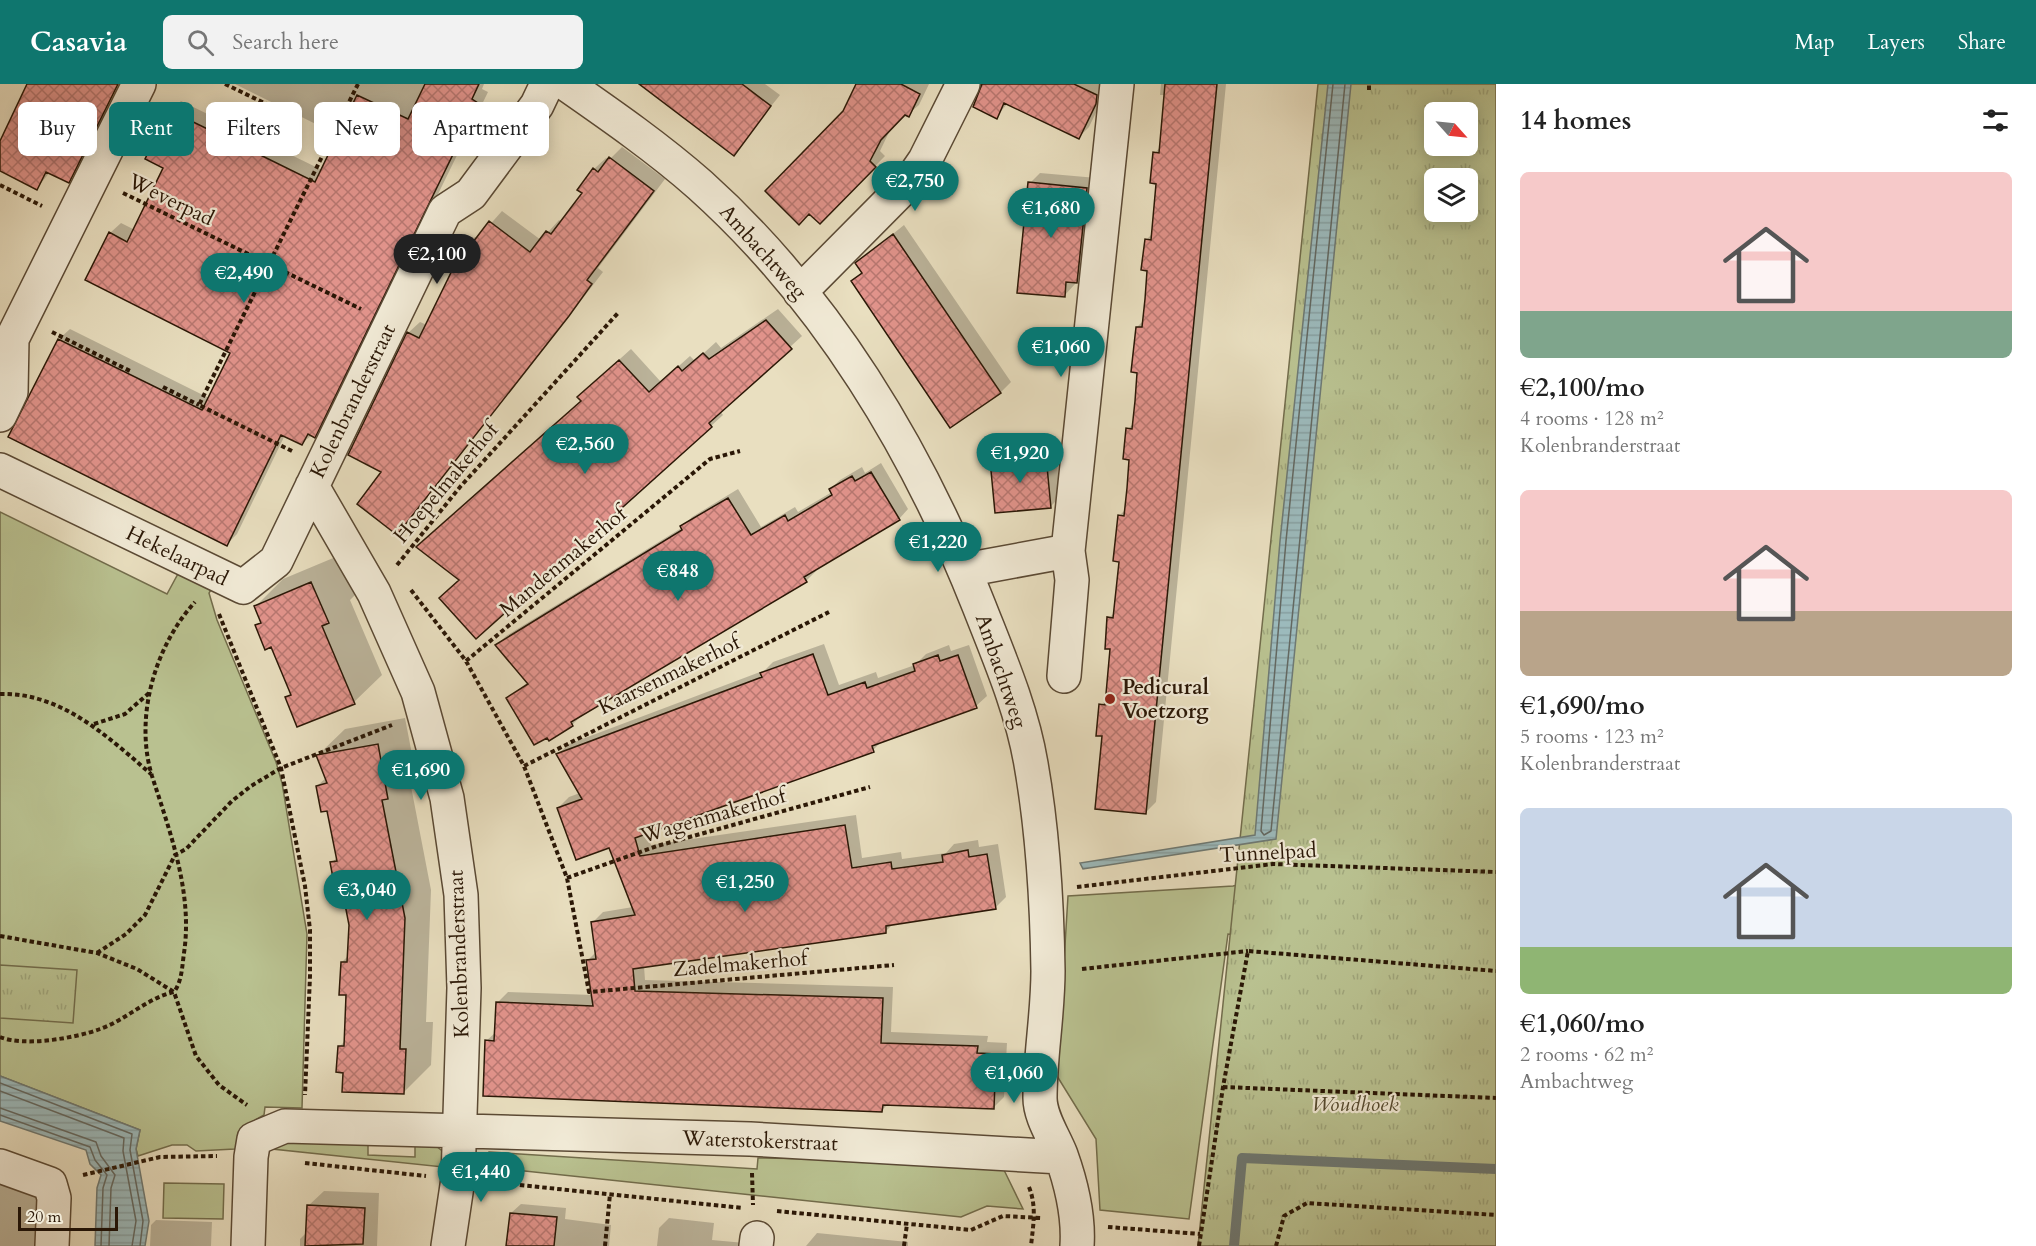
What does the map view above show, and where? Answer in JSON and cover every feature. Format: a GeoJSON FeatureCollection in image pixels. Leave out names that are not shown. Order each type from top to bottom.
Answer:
{"type":"FeatureCollection","features":[{"type":"Feature","properties":{"kind":"street"},"geometry":{"type":"LineString","coordinates":[[0,415],[11,392],[12,339],[139,84]]}},
{"type":"Feature","properties":{"kind":"street","name":"Kolenbranderstraat"},"geometry":{"type":"LineString","coordinates":[[449,1231],[458,1179],[464,988],[461,895],[447,798],[418,692],[374,593],[317,476],[445,211],[471,194],[537,105],[547,84]]}},
{"type":"Feature","properties":{"kind":"street","name":"Ambachtweg"},"geometry":{"type":"LineString","coordinates":[[566,84],[667,157],[701,187],[729,213],[800,292],[864,377],[906,448],[965,570],[1005,670],[1031,761],[1042,843],[1048,973],[1040,1103],[1061,1157],[1078,1235]]}},
{"type":"Feature","properties":{"kind":"street"},"geometry":{"type":"LineString","coordinates":[[800,292],[912,178],[925,160],[963,84]]}},
{"type":"Feature","properties":{"kind":"street"},"geometry":{"type":"LineString","coordinates":[[1064,676],[1072,580],[1068,551],[1117,84]]}},
{"type":"Feature","properties":{"kind":"street","name":"Hekelaarpad"},"geometry":{"type":"LineString","coordinates":[[0,470],[212,581],[243,587],[276,561],[317,476]]}},
{"type":"Feature","properties":{"kind":"street"},"geometry":{"type":"LineString","coordinates":[[965,570],[1068,551]]}},
{"type":"Feature","properties":{"kind":"street"},"geometry":{"type":"LineString","coordinates":[[248,1246],[251,1157],[254,1139],[294,1126]]}},
{"type":"Feature","properties":{"kind":"street","name":"Waterstokerstraat"},"geometry":{"type":"LineString","coordinates":[[294,1126],[750,1140],[1061,1157]]}},
{"type":"Feature","properties":{"kind":"street"},"geometry":{"type":"LineString","coordinates":[[0,1166],[50,1184],[54,1198],[52,1246]]}},
{"type":"Feature","properties":{"kind":"path"},"geometry":{"type":"LineString","coordinates":[[225,84],[262,102]]}},
{"type":"Feature","properties":{"kind":"path"},"geometry":{"type":"LineString","coordinates":[[199,405],[358,84]]}},
{"type":"Feature","properties":{"kind":"path"},"geometry":{"type":"LineString","coordinates":[[1369,84],[1369,90]]}},
{"type":"Feature","properties":{"kind":"path","name":"Weverpad"},"geometry":{"type":"LineString","coordinates":[[93,177],[390,323]]}},
{"type":"Feature","properties":{"kind":"path"},"geometry":{"type":"LineString","coordinates":[[0,185],[71,220]]}},
{"type":"Feature","properties":{"kind":"path","name":"Hoepelmakerhof"},"geometry":{"type":"LineString","coordinates":[[395,568],[460,487],[618,313]]}},
{"type":"Feature","properties":{"kind":"path"},"geometry":{"type":"LineString","coordinates":[[23,318],[132,372]]}},
{"type":"Feature","properties":{"kind":"path"},"geometry":{"type":"LineString","coordinates":[[163,387],[199,405],[317,476]]}},
{"type":"Feature","properties":{"kind":"path","name":"Mandenmakerhof"},"geometry":{"type":"LineString","coordinates":[[466,662],[710,459],[740,451]]}},
{"type":"Feature","properties":{"kind":"path"},"geometry":{"type":"LineString","coordinates":[[0,1037],[52,1040],[100,1029],[161,995],[174,992],[180,984],[186,924],[183,891],[162,799],[152,775],[147,714],[150,692],[169,636],[186,611],[212,581]]}},
{"type":"Feature","properties":{"kind":"path"},"geometry":{"type":"LineString","coordinates":[[0,936],[97,953],[137,969],[174,992],[196,1056],[219,1084],[244,1103],[294,1126],[310,930],[305,886],[281,768],[220,619],[212,581]]}},
{"type":"Feature","properties":{"kind":"path"},"geometry":{"type":"LineString","coordinates":[[409,586],[466,662],[524,766],[567,878]]}},
{"type":"Feature","properties":{"kind":"path","name":"Kaarsenmakerhof"},"geometry":{"type":"LineString","coordinates":[[524,766],[829,612]]}},
{"type":"Feature","properties":{"kind":"path"},"geometry":{"type":"LineString","coordinates":[[93,724],[124,714],[150,692]]}},
{"type":"Feature","properties":{"kind":"path"},"geometry":{"type":"LineString","coordinates":[[0,694],[15,694],[46,701],[93,724],[152,775]]}},
{"type":"Feature","properties":{"kind":"path"},"geometry":{"type":"LineString","coordinates":[[97,953],[126,934],[145,915],[175,855],[186,849],[232,801],[251,786],[281,768],[377,730],[424,715]]}},
{"type":"Feature","properties":{"kind":"path","name":"Wagenmakerhof"},"geometry":{"type":"LineString","coordinates":[[567,878],[657,846],[870,787]]}},
{"type":"Feature","properties":{"kind":"path","name":"Tunnelpad"},"geometry":{"type":"LineString","coordinates":[[1043,891],[1273,864],[1496,872]]}},
{"type":"Feature","properties":{"kind":"path","name":"Zadelmakerhof"},"geometry":{"type":"LineString","coordinates":[[567,878],[588,992],[894,965]]}},
{"type":"Feature","properties":{"kind":"path"},"geometry":{"type":"LineString","coordinates":[[1199,1246],[1248,951]]}},
{"type":"Feature","properties":{"kind":"path"},"geometry":{"type":"LineString","coordinates":[[1048,973],[1248,951],[1496,971]]}},
{"type":"Feature","properties":{"kind":"path"},"geometry":{"type":"LineString","coordinates":[[1224,1087],[1496,1098]]}},
{"type":"Feature","properties":{"kind":"path"},"geometry":{"type":"LineString","coordinates":[[1018,1153],[1021,1169],[1033,1198],[1031,1246]]}},
{"type":"Feature","properties":{"kind":"path"},"geometry":{"type":"LineString","coordinates":[[86,1174],[160,1157],[251,1157],[609,1194],[758,1226],[907,1224],[971,1230],[1004,1216],[1034,1216],[1078,1235],[1200,1234]]}},
{"type":"Feature","properties":{"kind":"path"},"geometry":{"type":"LineString","coordinates":[[605,1246],[609,1194]]}},
{"type":"Feature","properties":{"kind":"path"},"geometry":{"type":"LineString","coordinates":[[1276,1246],[1284,1216],[1307,1203],[1496,1215]]}},
{"type":"Feature","properties":{"kind":"path"},"geometry":{"type":"LineString","coordinates":[[904,1246],[907,1224]]}},
{"type":"Feature","properties":{"kind":"green space","name":"Woudhoek"},"geometry":{"type":"Polygon","coordinates":[[[1318,84],[1496,84],[1496,1246],[1198,1246],[1318,84]]]}},
{"type":"Feature","properties":{"kind":"green space"},"geometry":{"type":"Polygon","coordinates":[[[0,512],[167,594],[179,572],[212,588],[209,593],[217,620],[276,762],[282,783],[307,934],[302,1108],[265,1107],[264,1115],[248,1124],[241,1145],[235,1149],[196,1151],[187,1145],[172,1145],[138,1156],[136,1149],[140,1130],[0,1076],[0,512]]]}},
{"type":"Feature","properties":{"kind":"green space"},"geometry":{"type":"Polygon","coordinates":[[[1281,877],[1496,961],[1228,934],[1189,1219],[1100,1210],[1096,1139],[1057,1076],[1068,896],[1233,886],[1281,877]]]}},
{"type":"Feature","properties":{"kind":"green space"},"geometry":{"type":"Polygon","coordinates":[[[0,965],[77,970],[73,1023],[0,1018],[0,965]]]}},
{"type":"Feature","properties":{"kind":"green space"},"geometry":{"type":"Polygon","coordinates":[[[368,1140],[368,1155],[415,1157],[415,1141],[431,1142],[446,1154],[443,1167],[272,1149],[271,1142],[368,1140]]]}},
{"type":"Feature","properties":{"kind":"green space"},"geometry":{"type":"Polygon","coordinates":[[[489,1152],[757,1169],[758,1158],[987,1162],[1003,1168],[1023,1209],[987,1206],[961,1217],[487,1167],[489,1152]]]}},
{"type":"Feature","properties":{"kind":"green space"},"geometry":{"type":"Polygon","coordinates":[[[164,1183],[224,1184],[223,1219],[163,1218],[164,1183]]]}},
{"type":"Feature","properties":{"kind":"water"},"geometry":{"type":"Polygon","coordinates":[[[1328,84],[1351,84],[1276,839],[1083,869],[1080,863],[1255,835],[1280,541],[1328,84]]]}},
{"type":"Feature","properties":{"kind":"water"},"geometry":{"type":"Polygon","coordinates":[[[0,1076],[140,1130],[136,1149],[149,1221],[145,1246],[95,1246],[97,1188],[101,1175],[90,1164],[86,1150],[0,1121],[0,1076]]]}},
{"type":"Feature","properties":{"kind":"building"},"geometry":{"type":"Polygon","coordinates":[[[27,84],[118,84],[97,126],[97,102],[18,102],[27,84]]]}},
{"type":"Feature","properties":{"kind":"building"},"geometry":{"type":"Polygon","coordinates":[[[425,84],[479,84],[472,99],[476,102],[416,102],[425,84]]]}},
{"type":"Feature","properties":{"kind":"building"},"geometry":{"type":"Polygon","coordinates":[[[639,84],[742,84],[771,106],[734,156],[639,84]]]}},
{"type":"Feature","properties":{"kind":"building"},"geometry":{"type":"Polygon","coordinates":[[[856,84],[901,84],[920,94],[909,117],[905,115],[881,140],[870,161],[876,167],[820,224],[809,214],[799,225],[765,191],[843,111],[856,84]]]}},
{"type":"Feature","properties":{"kind":"building"},"geometry":{"type":"Polygon","coordinates":[[[982,84],[1074,84],[1097,95],[1096,104],[1079,139],[1004,103],[997,119],[973,107],[982,84]]]}},
{"type":"Feature","properties":{"kind":"building"},"geometry":{"type":"Polygon","coordinates":[[[1165,84],[1217,84],[1146,814],[1095,809],[1102,736],[1096,736],[1099,704],[1105,705],[1110,649],[1105,649],[1107,617],[1113,618],[1119,562],[1113,561],[1118,515],[1124,516],[1129,460],[1123,459],[1126,428],[1132,429],[1135,401],[1137,373],[1131,372],[1136,327],[1142,327],[1147,271],[1141,270],[1145,239],[1151,240],[1156,184],[1150,183],[1153,152],[1159,153],[1165,84]]]}},
{"type":"Feature","properties":{"kind":"building"},"geometry":{"type":"Polygon","coordinates":[[[357,95],[372,102],[354,102],[357,95]]]}},
{"type":"Feature","properties":{"kind":"building"},"geometry":{"type":"Polygon","coordinates":[[[18,103],[18,156],[82,156],[69,183],[46,172],[37,190],[0,171],[0,141],[18,103]]]}},
{"type":"Feature","properties":{"kind":"building"},"geometry":{"type":"Polygon","coordinates":[[[412,111],[412,156],[452,156],[315,438],[308,434],[302,445],[281,435],[227,546],[8,437],[58,339],[202,410],[230,353],[85,280],[109,232],[127,242],[163,168],[145,159],[146,156],[194,156],[194,122],[206,128],[206,156],[262,156],[315,182],[328,156],[400,156],[400,115],[408,119],[412,111]]]}},
{"type":"Feature","properties":{"kind":"building"},"geometry":{"type":"Polygon","coordinates":[[[609,157],[654,191],[587,280],[592,284],[569,316],[397,535],[357,504],[381,472],[348,455],[407,332],[419,338],[463,248],[467,250],[489,221],[530,252],[546,231],[551,234],[582,193],[577,190],[593,168],[598,172],[609,157]]]}},
{"type":"Feature","properties":{"kind":"building"},"geometry":{"type":"Polygon","coordinates":[[[1028,182],[1087,188],[1077,283],[1066,282],[1065,297],[1017,293],[1028,182]]]}},
{"type":"Feature","properties":{"kind":"building"},"geometry":{"type":"Polygon","coordinates":[[[893,234],[1001,393],[950,428],[851,281],[862,273],[855,263],[893,234]]]}},
{"type":"Feature","properties":{"kind":"building"},"geometry":{"type":"Polygon","coordinates":[[[766,320],[792,349],[709,423],[712,427],[476,639],[439,598],[459,580],[416,547],[581,401],[577,397],[619,360],[649,392],[678,366],[682,371],[703,353],[709,359],[766,320]]]}},
{"type":"Feature","properties":{"kind":"building"},"geometry":{"type":"Polygon","coordinates":[[[1046,456],[1051,508],[995,513],[990,460],[1046,456]]]}},
{"type":"Feature","properties":{"kind":"building"},"geometry":{"type":"Polygon","coordinates":[[[871,472],[900,520],[804,577],[807,582],[571,722],[573,726],[549,741],[547,738],[534,745],[506,698],[528,684],[495,645],[682,530],[680,526],[728,498],[751,535],[785,515],[788,521],[832,495],[829,489],[852,476],[855,481],[871,472]]]}},
{"type":"Feature","properties":{"kind":"building"},"geometry":{"type":"Polygon","coordinates":[[[311,582],[329,623],[322,626],[355,704],[297,727],[285,697],[291,695],[271,647],[265,650],[255,625],[261,623],[254,606],[311,582]]]}},
{"type":"Feature","properties":{"kind":"building"},"geometry":{"type":"Polygon","coordinates":[[[813,654],[828,695],[865,682],[867,688],[915,671],[913,664],[938,655],[940,661],[958,655],[977,708],[872,746],[874,752],[635,838],[640,856],[845,825],[852,868],[891,862],[892,869],[943,862],[942,855],[968,850],[969,857],[987,854],[996,909],[886,926],[886,933],[633,969],[635,991],[883,998],[881,1043],[978,1046],[977,1053],[996,1054],[994,1109],[883,1105],[882,1112],[483,1096],[485,1040],[494,1041],[496,1002],[593,1006],[586,960],[596,959],[591,922],[635,915],[609,848],[576,860],[557,808],[582,799],[556,754],[762,677],[760,673],[813,654]]]}},
{"type":"Feature","properties":{"kind":"building"},"geometry":{"type":"Polygon","coordinates":[[[378,744],[388,799],[382,800],[405,918],[400,1049],[406,1049],[404,1094],[342,1092],[343,1073],[336,1072],[338,1046],[344,1046],[346,995],[339,995],[341,962],[347,962],[349,925],[343,894],[336,895],[330,862],[337,861],[327,811],[321,812],[316,786],[327,783],[316,755],[378,744]]]}},
{"type":"Feature","properties":{"kind":"building"},"geometry":{"type":"Polygon","coordinates":[[[307,1205],[365,1208],[363,1244],[305,1246],[307,1205]]]}},
{"type":"Feature","properties":{"kind":"building"},"geometry":{"type":"Polygon","coordinates":[[[510,1213],[557,1217],[554,1246],[506,1246],[510,1213]]]}},
{"type":"Feature","properties":{"kind":"waterway"},"geometry":{"type":"LineString","coordinates":[[1234,1246],[1242,1158],[1496,1169]]}},
{"type":"Feature","properties":{"kind":"place","name":"Pedicural Voetzorg"},"geometry":{"type":"Point","coordinates":[1110,699]}}]}
